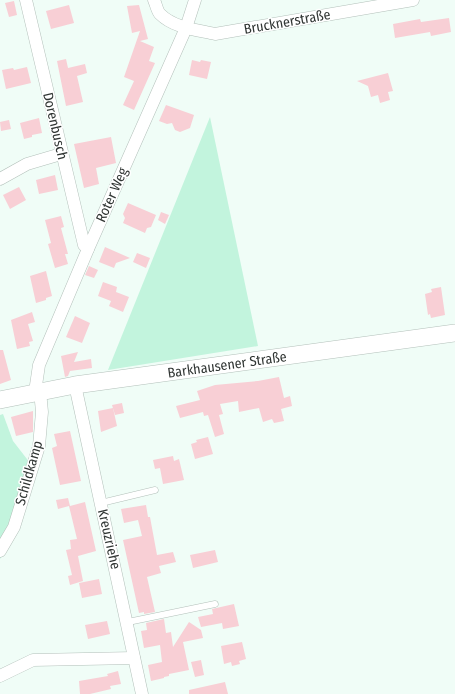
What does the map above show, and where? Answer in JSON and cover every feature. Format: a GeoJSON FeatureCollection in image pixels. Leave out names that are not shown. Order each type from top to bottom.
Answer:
{"type":"FeatureCollection","features":[{"type":"Feature","properties":{"kind":"main road","name":"Barkhausener Straße"},"geometry":{"type":"LineString","coordinates":[[0,400],[74,385],[455,333]]}},
{"type":"Feature","properties":{"kind":"street","name":"Dorenbusch"},"geometry":{"type":"LineString","coordinates":[[26,0],[61,154],[84,245],[88,250]]}},
{"type":"Feature","properties":{"kind":"street","name":"Brucknerstraße"},"geometry":{"type":"LineString","coordinates":[[154,0],[160,13],[170,22],[186,28],[215,34],[413,0]]}},
{"type":"Feature","properties":{"kind":"street","name":"Roter Weg"},"geometry":{"type":"LineString","coordinates":[[38,392],[39,365],[186,28],[195,0]]}},
{"type":"Feature","properties":{"kind":"street"},"geometry":{"type":"LineString","coordinates":[[0,179],[27,164],[61,154]]}},
{"type":"Feature","properties":{"kind":"street","name":"Kreuzriehe"},"geometry":{"type":"LineString","coordinates":[[74,385],[128,622],[142,694]]}},
{"type":"Feature","properties":{"kind":"street","name":"Schildkamp"},"geometry":{"type":"LineString","coordinates":[[0,551],[14,526],[40,446],[42,412],[38,392]]}},
{"type":"Feature","properties":{"kind":"street"},"geometry":{"type":"LineString","coordinates":[[0,676],[33,660],[134,658]]}},
{"type":"Feature","properties":{"kind":"lane"},"geometry":{"type":"LineString","coordinates":[[101,503],[155,490]]}},
{"type":"Feature","properties":{"kind":"lane"},"geometry":{"type":"LineString","coordinates":[[128,622],[215,604]]}},
{"type":"Feature","properties":{"kind":"green space"},"geometry":{"type":"Polygon","coordinates":[[[210,117],[258,346],[108,370],[210,117]]]}},
{"type":"Feature","properties":{"kind":"green space"},"geometry":{"type":"Polygon","coordinates":[[[3,414],[13,441],[37,472],[17,528],[0,559],[0,415],[3,414]]]}},
{"type":"Feature","properties":{"kind":"building"},"geometry":{"type":"Polygon","coordinates":[[[14,1],[17,15],[9,17],[5,3],[14,1]]]}},
{"type":"Feature","properties":{"kind":"building"},"geometry":{"type":"Polygon","coordinates":[[[69,5],[74,23],[51,29],[46,11],[69,5]]]}},
{"type":"Feature","properties":{"kind":"building"},"geometry":{"type":"Polygon","coordinates":[[[139,5],[148,39],[140,41],[154,47],[149,61],[155,63],[134,110],[123,105],[134,81],[124,77],[140,31],[132,33],[127,6],[139,5]]]}},
{"type":"Feature","properties":{"kind":"building"},"geometry":{"type":"Polygon","coordinates":[[[449,18],[451,32],[431,36],[430,32],[395,38],[393,24],[420,19],[421,22],[449,18]]]}},
{"type":"Feature","properties":{"kind":"building"},"geometry":{"type":"Polygon","coordinates":[[[66,59],[68,68],[85,64],[87,73],[77,76],[83,102],[66,106],[57,61],[66,59]]]}},
{"type":"Feature","properties":{"kind":"building"},"geometry":{"type":"Polygon","coordinates":[[[192,60],[211,62],[207,79],[189,75],[192,60]]]}},
{"type":"Feature","properties":{"kind":"building"},"geometry":{"type":"Polygon","coordinates":[[[27,67],[31,83],[6,89],[2,70],[13,68],[14,70],[27,67]]]}},
{"type":"Feature","properties":{"kind":"building"},"geometry":{"type":"Polygon","coordinates":[[[388,73],[393,91],[388,92],[390,100],[380,103],[378,95],[371,97],[368,86],[357,81],[388,73]]]}},
{"type":"Feature","properties":{"kind":"building"},"geometry":{"type":"Polygon","coordinates":[[[166,105],[194,115],[190,128],[180,132],[175,130],[172,123],[167,124],[159,121],[166,105]]]}},
{"type":"Feature","properties":{"kind":"building"},"geometry":{"type":"Polygon","coordinates":[[[39,118],[42,133],[32,135],[32,137],[24,139],[20,123],[39,118]]]}},
{"type":"Feature","properties":{"kind":"building"},"geometry":{"type":"Polygon","coordinates":[[[9,120],[11,129],[1,131],[0,122],[9,120]]]}},
{"type":"Feature","properties":{"kind":"building"},"geometry":{"type":"Polygon","coordinates":[[[111,137],[116,163],[96,168],[99,184],[84,188],[74,144],[111,137]]]}},
{"type":"Feature","properties":{"kind":"building"},"geometry":{"type":"Polygon","coordinates":[[[55,175],[58,190],[39,194],[36,180],[55,175]]]}},
{"type":"Feature","properties":{"kind":"building"},"geometry":{"type":"Polygon","coordinates":[[[19,187],[26,200],[10,209],[3,195],[19,187]]]}},
{"type":"Feature","properties":{"kind":"building"},"geometry":{"type":"Polygon","coordinates":[[[128,203],[156,215],[151,227],[147,228],[145,233],[123,223],[125,218],[123,214],[128,203]]]}},
{"type":"Feature","properties":{"kind":"building"},"geometry":{"type":"Polygon","coordinates":[[[161,212],[169,215],[165,224],[158,220],[161,212]]]}},
{"type":"Feature","properties":{"kind":"building"},"geometry":{"type":"Polygon","coordinates":[[[61,216],[64,227],[61,228],[68,254],[65,254],[68,264],[55,268],[48,244],[51,243],[45,220],[61,216]]]}},
{"type":"Feature","properties":{"kind":"building"},"geometry":{"type":"Polygon","coordinates":[[[105,247],[130,258],[116,263],[114,268],[99,262],[105,247]]]}},
{"type":"Feature","properties":{"kind":"building"},"geometry":{"type":"Polygon","coordinates":[[[137,253],[150,258],[146,268],[133,262],[137,253]]]}},
{"type":"Feature","properties":{"kind":"building"},"geometry":{"type":"Polygon","coordinates":[[[89,266],[98,270],[94,278],[85,275],[89,266]]]}},
{"type":"Feature","properties":{"kind":"building"},"geometry":{"type":"Polygon","coordinates":[[[46,271],[52,296],[46,298],[46,300],[36,303],[30,276],[46,271]]]}},
{"type":"Feature","properties":{"kind":"building"},"geometry":{"type":"Polygon","coordinates":[[[103,282],[117,287],[116,292],[129,297],[123,312],[109,306],[111,301],[98,296],[103,282]]]}},
{"type":"Feature","properties":{"kind":"building"},"geometry":{"type":"Polygon","coordinates":[[[441,287],[445,315],[431,318],[430,314],[428,315],[425,294],[432,292],[431,289],[441,287]]]}},
{"type":"Feature","properties":{"kind":"building"},"geometry":{"type":"Polygon","coordinates":[[[32,312],[35,322],[28,324],[33,341],[29,342],[30,346],[17,349],[11,320],[32,312]]]}},
{"type":"Feature","properties":{"kind":"building"},"geometry":{"type":"Polygon","coordinates":[[[75,316],[90,323],[82,343],[66,337],[75,316]]]}},
{"type":"Feature","properties":{"kind":"building"},"geometry":{"type":"Polygon","coordinates":[[[0,350],[3,350],[11,380],[0,384],[0,350]]]}},
{"type":"Feature","properties":{"kind":"building"},"geometry":{"type":"Polygon","coordinates":[[[78,352],[74,362],[91,359],[92,368],[70,371],[68,376],[65,377],[61,356],[78,352]]]}},
{"type":"Feature","properties":{"kind":"building"},"geometry":{"type":"Polygon","coordinates":[[[279,377],[284,398],[290,396],[292,406],[281,409],[284,421],[274,423],[272,419],[263,422],[259,408],[239,412],[238,401],[220,404],[223,414],[219,415],[224,434],[215,437],[208,415],[204,416],[203,412],[180,418],[176,406],[200,400],[197,391],[215,385],[258,381],[279,377]]]}},
{"type":"Feature","properties":{"kind":"building"},"geometry":{"type":"Polygon","coordinates":[[[122,403],[124,413],[115,415],[112,405],[122,403]]]}},
{"type":"Feature","properties":{"kind":"building"},"geometry":{"type":"Polygon","coordinates":[[[113,408],[117,426],[101,432],[98,411],[113,408]]]}},
{"type":"Feature","properties":{"kind":"building"},"geometry":{"type":"Polygon","coordinates":[[[33,411],[33,432],[16,436],[11,417],[33,411]]]}},
{"type":"Feature","properties":{"kind":"building"},"geometry":{"type":"Polygon","coordinates":[[[70,431],[81,481],[60,485],[52,448],[57,446],[54,434],[70,431]]]}},
{"type":"Feature","properties":{"kind":"building"},"geometry":{"type":"Polygon","coordinates":[[[208,437],[213,454],[195,459],[191,444],[197,442],[196,440],[208,437]]]}},
{"type":"Feature","properties":{"kind":"building"},"geometry":{"type":"Polygon","coordinates":[[[173,456],[174,461],[179,459],[184,480],[163,484],[160,468],[155,469],[153,460],[173,456]]]}},
{"type":"Feature","properties":{"kind":"building"},"geometry":{"type":"Polygon","coordinates":[[[68,498],[70,506],[85,502],[96,551],[78,556],[83,581],[70,585],[68,576],[72,575],[66,550],[71,549],[70,540],[77,539],[69,506],[58,509],[56,500],[68,498]]]}},
{"type":"Feature","properties":{"kind":"building"},"geometry":{"type":"Polygon","coordinates":[[[146,505],[148,517],[150,517],[157,555],[173,552],[176,562],[159,566],[161,573],[147,577],[155,612],[144,614],[144,612],[139,613],[123,540],[142,536],[138,520],[124,523],[121,509],[146,505]]]}},
{"type":"Feature","properties":{"kind":"building"},"geometry":{"type":"Polygon","coordinates":[[[215,550],[218,562],[193,568],[190,555],[215,550]]]}},
{"type":"Feature","properties":{"kind":"building"},"geometry":{"type":"Polygon","coordinates":[[[99,579],[102,594],[82,598],[79,583],[99,579]]]}},
{"type":"Feature","properties":{"kind":"building"},"geometry":{"type":"Polygon","coordinates":[[[234,604],[239,626],[223,629],[222,623],[201,627],[198,617],[213,614],[212,609],[234,604]]]}},
{"type":"Feature","properties":{"kind":"building"},"geometry":{"type":"Polygon","coordinates":[[[164,619],[166,633],[171,632],[173,647],[189,622],[201,630],[203,638],[183,642],[189,670],[169,674],[169,676],[164,678],[151,681],[148,665],[162,662],[160,645],[144,648],[141,631],[147,630],[146,623],[164,619]]]}},
{"type":"Feature","properties":{"kind":"building"},"geometry":{"type":"Polygon","coordinates":[[[107,621],[110,634],[88,639],[85,625],[107,621]]]}},
{"type":"Feature","properties":{"kind":"building"},"geometry":{"type":"Polygon","coordinates":[[[242,642],[246,659],[239,661],[240,664],[232,666],[231,662],[224,664],[221,646],[242,642]]]}},
{"type":"Feature","properties":{"kind":"building"},"geometry":{"type":"Polygon","coordinates":[[[201,660],[204,675],[195,677],[191,662],[201,660]]]}},
{"type":"Feature","properties":{"kind":"building"},"geometry":{"type":"Polygon","coordinates":[[[118,671],[121,684],[110,686],[111,689],[90,694],[80,694],[79,681],[108,676],[107,674],[118,671]]]}},
{"type":"Feature","properties":{"kind":"building"},"geometry":{"type":"Polygon","coordinates":[[[225,682],[228,694],[189,694],[189,690],[225,682]]]}}]}
